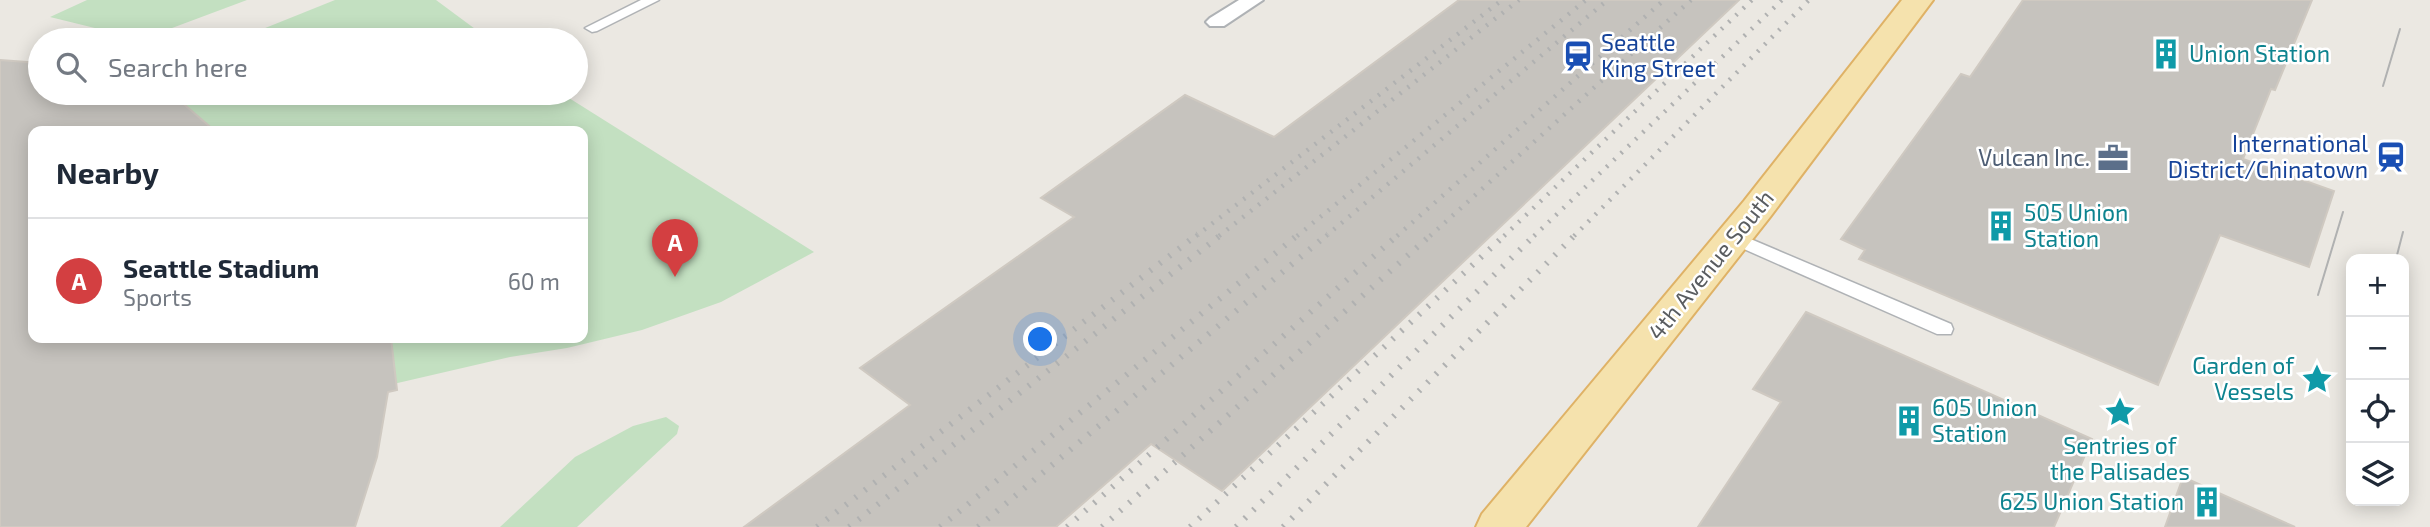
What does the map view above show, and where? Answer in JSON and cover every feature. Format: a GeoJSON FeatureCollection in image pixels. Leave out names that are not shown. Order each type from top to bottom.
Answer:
{"type":"FeatureCollection","features":[{"type":"Feature","properties":{"kind":"main road","name":"4th Avenue South"},"geometry":{"type":"LineString","coordinates":[[1499,527],[1734,238],[1919,0]]}},
{"type":"Feature","properties":{"kind":"street"},"geometry":{"type":"LineString","coordinates":[[1217,22],[1253,0]]}},
{"type":"Feature","properties":{"kind":"lane"},"geometry":{"type":"LineString","coordinates":[[592,28],[652,0]]}},
{"type":"Feature","properties":{"kind":"lane"},"geometry":{"type":"LineString","coordinates":[[1734,238],[1944,330]]}},
{"type":"Feature","properties":{"kind":"green space"},"geometry":{"type":"Polygon","coordinates":[[[87,0],[247,0],[172,28],[95,28],[50,17],[87,0]]]}},
{"type":"Feature","properties":{"kind":"green space"},"geometry":{"type":"Polygon","coordinates":[[[335,0],[436,0],[474,28],[265,28],[335,0]]]}},
{"type":"Feature","properties":{"kind":"green space"},"geometry":{"type":"Polygon","coordinates":[[[0,60],[28,62],[28,105],[580,105],[814,252],[721,302],[642,330],[588,343],[588,126],[28,126],[28,343],[588,343],[510,357],[389,385],[377,457],[355,527],[0,527],[0,60]]]}},
{"type":"Feature","properties":{"kind":"green space"},"geometry":{"type":"Polygon","coordinates":[[[666,417],[679,426],[677,434],[577,527],[500,527],[575,457],[633,426],[666,417]]]}},
{"type":"Feature","properties":{"kind":"building"},"geometry":{"type":"Polygon","coordinates":[[[1459,0],[1739,0],[1222,491],[1151,444],[1056,527],[744,527],[910,405],[860,368],[1074,217],[1041,198],[1185,95],[1274,137],[1459,0]]]}},
{"type":"Feature","properties":{"kind":"building","name":"505 Union Station"},"geometry":{"type":"Polygon","coordinates":[[[2023,0],[2312,0],[2275,90],[2271,89],[2243,159],[2334,191],[2309,267],[2220,235],[2158,385],[1859,259],[1865,250],[1841,239],[1961,74],[1970,77],[2023,0]]]}},
{"type":"Feature","properties":{"kind":"building"},"geometry":{"type":"Polygon","coordinates":[[[0,60],[28,62],[28,105],[185,105],[209,126],[28,126],[28,343],[392,343],[397,390],[388,392],[377,457],[355,527],[0,527],[0,60]]]}},
{"type":"Feature","properties":{"kind":"building","name":"605 Union Station"},"geometry":{"type":"Polygon","coordinates":[[[1806,312],[2092,439],[2054,527],[1698,527],[1781,402],[1753,389],[1806,312]]]}},
{"type":"Feature","properties":{"kind":"building","name":"625 Union Station"},"geometry":{"type":"Polygon","coordinates":[[[2183,477],[2295,527],[2165,527],[2183,477]]]}},
{"type":"Feature","properties":{"kind":"tram line"},"geometry":{"type":"LineString","coordinates":[[2383,86],[2400,29]]}},
{"type":"Feature","properties":{"kind":"tram line"},"geometry":{"type":"LineString","coordinates":[[2318,295],[2343,212]]}},
{"type":"Feature","properties":{"kind":"tram line"},"geometry":{"type":"LineString","coordinates":[[2397,254],[2403,232]]}},
{"type":"Feature","properties":{"kind":"railway"},"geometry":{"type":"LineString","coordinates":[[1196,236],[1502,0]]}},
{"type":"Feature","properties":{"kind":"railway"},"geometry":{"type":"LineString","coordinates":[[1219,236],[1519,0]]}},
{"type":"Feature","properties":{"kind":"railway"},"geometry":{"type":"LineString","coordinates":[[1297,236],[1586,0]]}},
{"type":"Feature","properties":{"kind":"railway"},"geometry":{"type":"LineString","coordinates":[[1397,236],[1664,0]]}},
{"type":"Feature","properties":{"kind":"railway"},"geometry":{"type":"LineString","coordinates":[[1430,236],[1691,0]]}},
{"type":"Feature","properties":{"kind":"railway"},"geometry":{"type":"LineString","coordinates":[[1504,236],[1752,0]]}},
{"type":"Feature","properties":{"kind":"railway"},"geometry":{"type":"LineString","coordinates":[[1534,236],[1782,0]]}},
{"type":"Feature","properties":{"kind":"railway"},"geometry":{"type":"LineString","coordinates":[[1574,236],[1809,0]]}},
{"type":"Feature","properties":{"kind":"railway"},"geometry":{"type":"LineString","coordinates":[[1326,236],[1604,3]]}},
{"type":"Feature","properties":{"kind":"railway"},"geometry":{"type":"LineString","coordinates":[[817,527],[1198,234]]}},
{"type":"Feature","properties":{"kind":"railway"},"geometry":{"type":"LineString","coordinates":[[849,527],[1222,234]]}},
{"type":"Feature","properties":{"kind":"railway"},"geometry":{"type":"LineString","coordinates":[[940,527],[1299,234]]}},
{"type":"Feature","properties":{"kind":"railway"},"geometry":{"type":"LineString","coordinates":[[978,527],[1328,234]]}},
{"type":"Feature","properties":{"kind":"railway"},"geometry":{"type":"LineString","coordinates":[[1067,527],[1399,234]]}},
{"type":"Feature","properties":{"kind":"railway"},"geometry":{"type":"LineString","coordinates":[[1102,527],[1432,234]]}},
{"type":"Feature","properties":{"kind":"railway"},"geometry":{"type":"LineString","coordinates":[[1190,527],[1506,234]]}},
{"type":"Feature","properties":{"kind":"railway"},"geometry":{"type":"LineString","coordinates":[[1236,527],[1536,234]]}},
{"type":"Feature","properties":{"kind":"railway"},"geometry":{"type":"LineString","coordinates":[[1283,527],[1574,236]]}},
{"type":"Feature","properties":{"kind":"place","name":"Union Station"},"geometry":{"type":"Point","coordinates":[2166,54]}},
{"type":"Feature","properties":{"kind":"place","name":"Seattle King Street"},"geometry":{"type":"Point","coordinates":[1578,56]}},
{"type":"Feature","properties":{"kind":"place","name":"International District/Chinatown"},"geometry":{"type":"Point","coordinates":[2391,157]}},
{"type":"Feature","properties":{"kind":"place","name":"Vulcan Inc."},"geometry":{"type":"Point","coordinates":[2113,158]}},
{"type":"Feature","properties":{"kind":"place","name":"505 Union Station"},"geometry":{"type":"Point","coordinates":[2001,226]}},
{"type":"Feature","properties":{"kind":"place","name":"Seattle Stadium"},"geometry":{"type":"Point","coordinates":[675,277]}},
{"type":"Feature","properties":{"kind":"place","name":"Garden of Vessels"},"geometry":{"type":"Point","coordinates":[2317,379]}},
{"type":"Feature","properties":{"kind":"place","name":"Sentries of the Palisades"},"geometry":{"type":"Point","coordinates":[2120,412]}},
{"type":"Feature","properties":{"kind":"place","name":"605 Union Station"},"geometry":{"type":"Point","coordinates":[1909,421]}},
{"type":"Feature","properties":{"kind":"place","name":"625 Union Station"},"geometry":{"type":"Point","coordinates":[2207,502]}}]}
